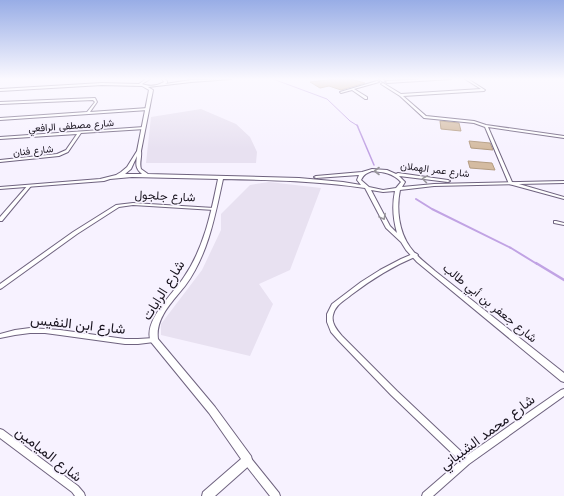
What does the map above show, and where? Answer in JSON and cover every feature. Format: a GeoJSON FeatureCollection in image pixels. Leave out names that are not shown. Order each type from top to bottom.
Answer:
{"type":"FeatureCollection","features":[{"type":"Feature","properties":{"kind":"street"},"geometry":{"type":"LineString","coordinates":[[0,103],[27,102]]}},
{"type":"Feature","properties":{"kind":"street"},"geometry":{"type":"LineString","coordinates":[[88,113],[96,102]]}},
{"type":"Feature","properties":{"kind":"street"},"geometry":{"type":"LineString","coordinates":[[149,102],[139,151],[138,168],[149,175]]}},
{"type":"Feature","properties":{"kind":"street"},"geometry":{"type":"LineString","coordinates":[[408,102],[425,117],[474,122],[486,126],[564,137]]}},
{"type":"Feature","properties":{"kind":"street"},"geometry":{"type":"LineString","coordinates":[[0,119],[148,109]]}},
{"type":"Feature","properties":{"kind":"street"},"geometry":{"type":"LineString","coordinates":[[486,126],[510,183],[564,198]]}},
{"type":"Feature","properties":{"kind":"street","name":"شارع مصطفى الرافعي"},"geometry":{"type":"LineString","coordinates":[[0,138],[144,128]]}},
{"type":"Feature","properties":{"kind":"street","name":"شارع فنان"},"geometry":{"type":"LineString","coordinates":[[0,161],[58,155],[67,151],[80,132]]}},
{"type":"Feature","properties":{"kind":"street"},"geometry":{"type":"LineString","coordinates":[[114,177],[130,168],[139,151]]}},
{"type":"Feature","properties":{"kind":"street","name":"شارع عمر الهملان"},"geometry":{"type":"LineString","coordinates":[[281,178],[362,173],[372,170],[391,172],[431,180],[478,183],[564,182]]}},
{"type":"Feature","properties":{"kind":"street","name":"شارع جعفر بن أبي طالب"},"geometry":{"type":"LineString","coordinates":[[391,172],[397,175],[403,182],[398,189],[396,212],[404,242]]}},
{"type":"Feature","properties":{"kind":"street","name":"شارع جعفر بن أبي طالب"},"geometry":{"type":"LineString","coordinates":[[362,173],[359,180],[367,187],[388,227],[415,255],[564,378]]}},
{"type":"Feature","properties":{"kind":"street"},"geometry":{"type":"LineString","coordinates":[[101,180],[114,177],[149,175],[186,177]]}},
{"type":"Feature","properties":{"kind":"street"},"geometry":{"type":"LineString","coordinates":[[0,188],[101,180],[186,177],[281,178]]}},
{"type":"Feature","properties":{"kind":"street","name":"شارع الرايات"},"geometry":{"type":"LineString","coordinates":[[221,177],[208,235],[200,254],[188,276],[155,322],[152,334],[154,340],[212,410],[247,460]]}},
{"type":"Feature","properties":{"kind":"street","name":"شارع عمر الهملان"},"geometry":{"type":"LineString","coordinates":[[281,178],[328,181],[384,191],[478,183]]}},
{"type":"Feature","properties":{"kind":"street"},"geometry":{"type":"LineString","coordinates":[[0,220],[29,186]]}},
{"type":"Feature","properties":{"kind":"street","name":"شارع جلجول"},"geometry":{"type":"LineString","coordinates":[[0,287],[75,232],[114,208],[123,205],[214,209]]}},
{"type":"Feature","properties":{"kind":"street"},"geometry":{"type":"LineString","coordinates":[[556,222],[564,224]]}},
{"type":"Feature","properties":{"kind":"street"},"geometry":{"type":"LineString","coordinates":[[415,255],[391,264],[372,275],[334,305],[328,320],[332,329],[340,338],[394,393],[466,461]]}},
{"type":"Feature","properties":{"kind":"street","name":"شارع ابن النفيس"},"geometry":{"type":"LineString","coordinates":[[0,336],[26,330],[44,330],[121,342],[154,340]]}},
{"type":"Feature","properties":{"kind":"street","name":"شارع محمد الشيباني"},"geometry":{"type":"LineString","coordinates":[[426,496],[466,461],[564,392]]}},
{"type":"Feature","properties":{"kind":"street","name":"شارع الميامين"},"geometry":{"type":"LineString","coordinates":[[0,433],[75,489],[81,496]]}},
{"type":"Feature","properties":{"kind":"street"},"geometry":{"type":"LineString","coordinates":[[207,496],[247,460],[276,496]]}},
{"type":"Feature","properties":{"kind":"shaded area"},"geometry":{"type":"Polygon","coordinates":[[[201,109],[236,124],[250,137],[257,152],[256,163],[146,163],[151,117],[201,109]]]}},
{"type":"Feature","properties":{"kind":"shaded area"},"geometry":{"type":"Polygon","coordinates":[[[269,182],[321,188],[290,270],[259,284],[273,304],[250,356],[161,335],[161,324],[202,270],[221,230],[221,214],[250,185],[269,182]]]}},
{"type":"Feature","properties":{"kind":"building"},"geometry":{"type":"Polygon","coordinates":[[[440,121],[459,123],[461,131],[441,129],[440,121]]]}},
{"type":"Feature","properties":{"kind":"building"},"geometry":{"type":"Polygon","coordinates":[[[469,141],[490,143],[493,150],[471,148],[469,141]]]}},
{"type":"Feature","properties":{"kind":"building"},"geometry":{"type":"Polygon","coordinates":[[[468,161],[492,163],[495,170],[470,168],[468,161]]]}},
{"type":"Feature","properties":{"kind":"waterway"},"geometry":{"type":"LineString","coordinates":[[330,102],[350,121],[357,126]]}},
{"type":"Feature","properties":{"kind":"waterway"},"geometry":{"type":"LineString","coordinates":[[357,126],[374,165]]}},
{"type":"Feature","properties":{"kind":"waterway"},"geometry":{"type":"LineString","coordinates":[[416,199],[432,209],[511,248],[537,264]]}},
{"type":"Feature","properties":{"kind":"waterway"},"geometry":{"type":"LineString","coordinates":[[536,263],[564,280]]}}]}
